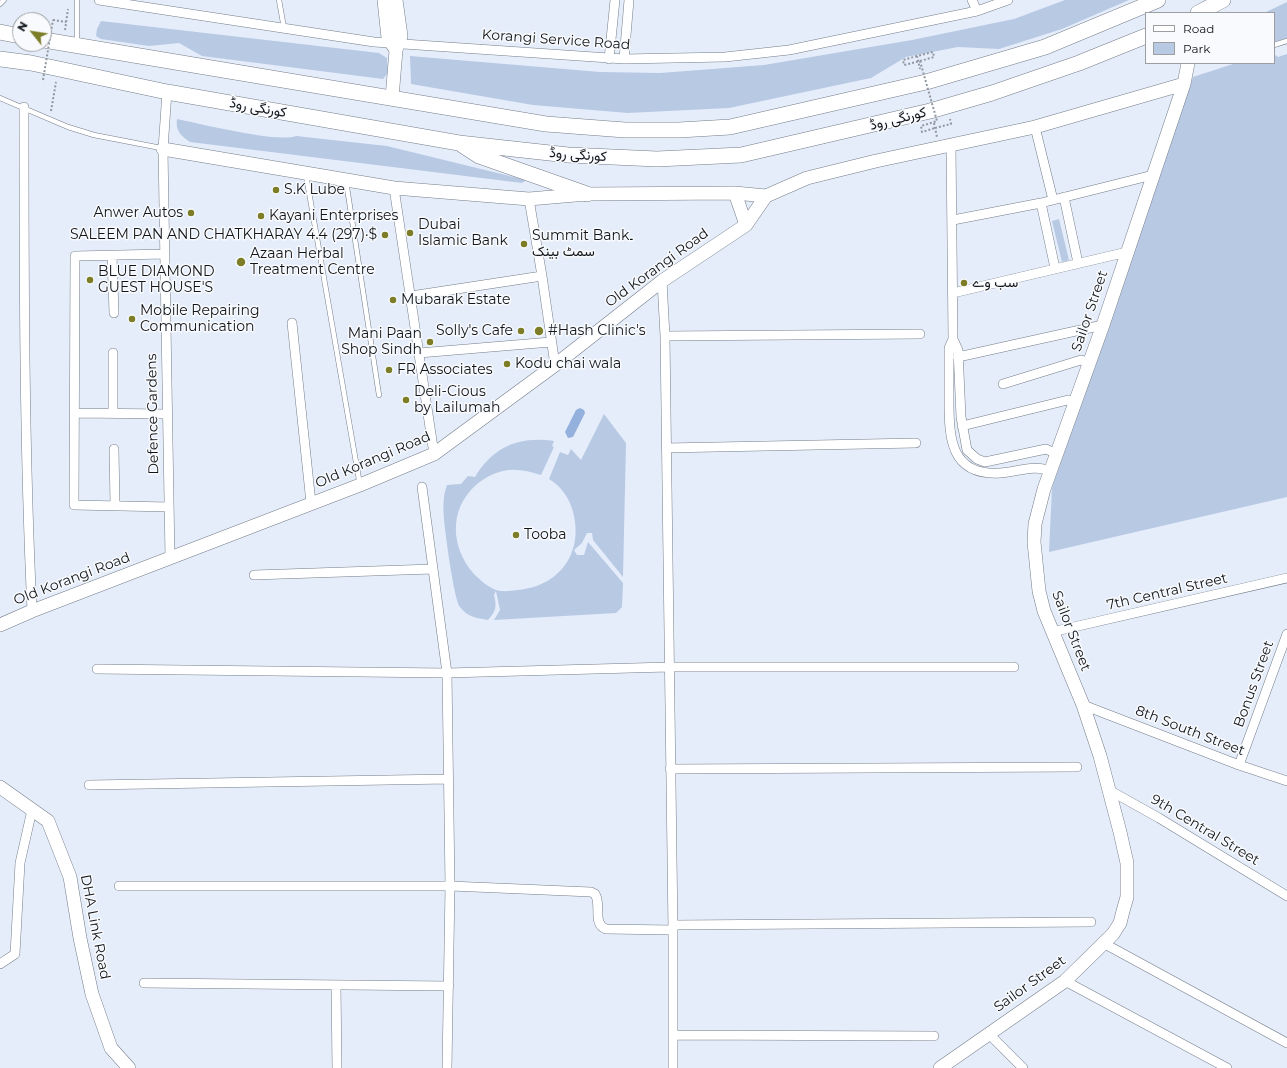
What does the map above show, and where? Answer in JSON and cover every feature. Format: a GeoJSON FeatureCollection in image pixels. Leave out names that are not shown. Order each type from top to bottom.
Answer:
{"type":"FeatureCollection","features":[{"type":"Feature","properties":{"kind":"main road","name":"کورنگی روڈ"},"geometry":{"type":"LineString","coordinates":[[52,41],[546,124],[633,130],[679,130],[730,127],[926,82],[1045,47],[1158,0]]}},
{"type":"Feature","properties":{"kind":"main road"},"geometry":{"type":"LineString","coordinates":[[1200,12],[1223,0]]}},
{"type":"Feature","properties":{"kind":"main road"},"geometry":{"type":"LineString","coordinates":[[0,32],[12,34]]}},
{"type":"Feature","properties":{"kind":"main road","name":"کورنگی روڈ"},"geometry":{"type":"LineString","coordinates":[[0,59],[59,69],[167,92],[459,143],[568,155],[657,160],[742,155],[934,116],[992,93],[1079,63],[1145,36]]}},
{"type":"Feature","properties":{"kind":"main road"},"geometry":{"type":"LineString","coordinates":[[459,143],[479,156],[587,194]]}},
{"type":"Feature","properties":{"kind":"street","name":"Korangi Service Road"},"geometry":{"type":"LineString","coordinates":[[99,0],[395,45],[609,59],[725,57],[789,50],[976,11],[1008,0]]}},
{"type":"Feature","properties":{"kind":"street"},"geometry":{"type":"LineString","coordinates":[[384,0],[388,38],[395,45]]}},
{"type":"Feature","properties":{"kind":"street"},"geometry":{"type":"LineString","coordinates":[[392,98],[395,45],[401,36],[396,0]]}},
{"type":"Feature","properties":{"kind":"street"},"geometry":{"type":"LineString","coordinates":[[609,59],[615,0]]}},
{"type":"Feature","properties":{"kind":"street"},"geometry":{"type":"LineString","coordinates":[[624,59],[629,0]]}},
{"type":"Feature","properties":{"kind":"street"},"geometry":{"type":"LineString","coordinates":[[972,0],[976,11]]}},
{"type":"Feature","properties":{"kind":"street","name":"Sailor Street"},"geometry":{"type":"LineString","coordinates":[[940,1068],[1065,981],[1104,944],[1120,923],[1127,896],[1127,863],[1109,790],[1083,705],[1052,632],[1044,611],[1039,591],[1034,542],[1035,524],[1051,471],[1128,252],[1184,84],[1189,64]]}},
{"type":"Feature","properties":{"kind":"street"},"geometry":{"type":"LineString","coordinates":[[163,149],[394,188],[530,199],[587,194],[735,193],[766,196],[807,178],[876,161],[1034,127],[1184,84]]}},
{"type":"Feature","properties":{"kind":"street","name":"Defence Gardens"},"geometry":{"type":"LineString","coordinates":[[167,92],[163,149],[170,558]]}},
{"type":"Feature","properties":{"kind":"street"},"geometry":{"type":"LineString","coordinates":[[24,107],[24,362],[26,486],[32,610]]}},
{"type":"Feature","properties":{"kind":"street"},"geometry":{"type":"LineString","coordinates":[[1034,127],[1053,200]]}},
{"type":"Feature","properties":{"kind":"street"},"geometry":{"type":"LineString","coordinates":[[946,147],[953,220],[954,293],[953,339],[949,348],[949,430],[956,454],[970,468],[980,473],[1000,473],[1041,467],[1051,471]]}},
{"type":"Feature","properties":{"kind":"street"},"geometry":{"type":"LineString","coordinates":[[953,220],[1041,203],[1153,175]]}},
{"type":"Feature","properties":{"kind":"street"},"geometry":{"type":"LineString","coordinates":[[394,188],[434,454]]}},
{"type":"Feature","properties":{"kind":"street"},"geometry":{"type":"LineString","coordinates":[[735,193],[746,225]]}},
{"type":"Feature","properties":{"kind":"street","name":"Old Korangi Road"},"geometry":{"type":"LineString","coordinates":[[0,625],[32,610],[360,485],[434,454],[554,365],[662,281],[746,225],[766,196]]}},
{"type":"Feature","properties":{"kind":"street"},"geometry":{"type":"LineString","coordinates":[[1064,197],[1078,263]]}},
{"type":"Feature","properties":{"kind":"street"},"geometry":{"type":"LineString","coordinates":[[530,199],[554,365]]}},
{"type":"Feature","properties":{"kind":"street"},"geometry":{"type":"LineString","coordinates":[[1041,203],[1055,268]]}},
{"type":"Feature","properties":{"kind":"street"},"geometry":{"type":"LineString","coordinates":[[954,293],[1128,252]]}},
{"type":"Feature","properties":{"kind":"street"},"geometry":{"type":"LineString","coordinates":[[165,254],[75,256],[76,413],[74,505],[169,507]]}},
{"type":"Feature","properties":{"kind":"street"},"geometry":{"type":"LineString","coordinates":[[112,256],[114,313]]}},
{"type":"Feature","properties":{"kind":"street"},"geometry":{"type":"LineString","coordinates":[[411,296],[542,276]]}},
{"type":"Feature","properties":{"kind":"street"},"geometry":{"type":"LineString","coordinates":[[662,281],[665,336],[673,927],[673,1068]]}},
{"type":"Feature","properties":{"kind":"street"},"geometry":{"type":"LineString","coordinates":[[292,323],[311,503]]}},
{"type":"Feature","properties":{"kind":"street"},"geometry":{"type":"LineString","coordinates":[[958,357],[1103,324]]}},
{"type":"Feature","properties":{"kind":"street"},"geometry":{"type":"LineString","coordinates":[[665,336],[920,334]]}},
{"type":"Feature","properties":{"kind":"street"},"geometry":{"type":"LineString","coordinates":[[953,339],[958,350],[962,426],[967,450],[977,459],[985,462],[1046,449],[1057,454]]}},
{"type":"Feature","properties":{"kind":"street"},"geometry":{"type":"LineString","coordinates":[[419,353],[551,342]]}},
{"type":"Feature","properties":{"kind":"street"},"geometry":{"type":"LineString","coordinates":[[113,353],[113,413]]}},
{"type":"Feature","properties":{"kind":"street"},"geometry":{"type":"LineString","coordinates":[[1003,384],[1081,360],[1089,363]]}},
{"type":"Feature","properties":{"kind":"street"},"geometry":{"type":"LineString","coordinates":[[962,426],[1068,400],[1075,403]]}},
{"type":"Feature","properties":{"kind":"street"},"geometry":{"type":"LineString","coordinates":[[76,413],[167,414]]}},
{"type":"Feature","properties":{"kind":"street"},"geometry":{"type":"LineString","coordinates":[[666,448],[916,443]]}},
{"type":"Feature","properties":{"kind":"street"},"geometry":{"type":"LineString","coordinates":[[114,449],[115,505]]}},
{"type":"Feature","properties":{"kind":"street"},"geometry":{"type":"LineString","coordinates":[[422,487],[447,673],[450,886],[448,1068]]}},
{"type":"Feature","properties":{"kind":"street"},"geometry":{"type":"LineString","coordinates":[[254,576],[433,569]]}},
{"type":"Feature","properties":{"kind":"street","name":"7th Central Street"},"geometry":{"type":"LineString","coordinates":[[1052,632],[1287,578]]}},
{"type":"Feature","properties":{"kind":"street","name":"Bonus Street"},"geometry":{"type":"LineString","coordinates":[[1239,765],[1287,634]]}},
{"type":"Feature","properties":{"kind":"street"},"geometry":{"type":"LineString","coordinates":[[97,669],[447,673],[669,667],[1014,667]]}},
{"type":"Feature","properties":{"kind":"street","name":"8th South Street"},"geometry":{"type":"LineString","coordinates":[[1083,705],[1239,765],[1287,781]]}},
{"type":"Feature","properties":{"kind":"street"},"geometry":{"type":"LineString","coordinates":[[670,769],[1076,767]]}},
{"type":"Feature","properties":{"kind":"street"},"geometry":{"type":"LineString","coordinates":[[89,785],[449,779]]}},
{"type":"Feature","properties":{"kind":"street","name":"DHA Link Road"},"geometry":{"type":"LineString","coordinates":[[0,787],[48,821],[70,877],[80,938],[92,994],[111,1048],[129,1068]]}},
{"type":"Feature","properties":{"kind":"street","name":"9th Central Street"},"geometry":{"type":"LineString","coordinates":[[1109,790],[1159,818],[1287,896]]}},
{"type":"Feature","properties":{"kind":"street"},"geometry":{"type":"LineString","coordinates":[[0,964],[15,954],[20,863],[32,810]]}},
{"type":"Feature","properties":{"kind":"street"},"geometry":{"type":"LineString","coordinates":[[119,886],[450,886],[591,892],[596,894],[598,898],[598,923],[601,928],[606,929],[1091,922]]}},
{"type":"Feature","properties":{"kind":"street"},"geometry":{"type":"LineString","coordinates":[[1104,944],[1287,1043]]}},
{"type":"Feature","properties":{"kind":"street"},"geometry":{"type":"LineString","coordinates":[[1065,981],[1227,1068]]}},
{"type":"Feature","properties":{"kind":"street"},"geometry":{"type":"LineString","coordinates":[[144,983],[449,986]]}},
{"type":"Feature","properties":{"kind":"street"},"geometry":{"type":"LineString","coordinates":[[336,985],[337,1068]]}},
{"type":"Feature","properties":{"kind":"street"},"geometry":{"type":"LineString","coordinates":[[989,1034],[1023,1068]]}},
{"type":"Feature","properties":{"kind":"street"},"geometry":{"type":"LineString","coordinates":[[674,1035],[934,1036]]}},
{"type":"Feature","properties":{"kind":"lane"},"geometry":{"type":"LineString","coordinates":[[0,4],[4,0]]}},
{"type":"Feature","properties":{"kind":"lane"},"geometry":{"type":"LineString","coordinates":[[70,44],[77,0]]}},
{"type":"Feature","properties":{"kind":"lane"},"geometry":{"type":"LineString","coordinates":[[279,0],[284,28]]}},
{"type":"Feature","properties":{"kind":"lane"},"geometry":{"type":"LineString","coordinates":[[1275,45],[1287,41]]}},
{"type":"Feature","properties":{"kind":"lane"},"geometry":{"type":"LineString","coordinates":[[0,98],[24,107],[49,120],[94,135],[163,149]]}},
{"type":"Feature","properties":{"kind":"lane"},"geometry":{"type":"LineString","coordinates":[[306,173],[360,485]]}},
{"type":"Feature","properties":{"kind":"lane"},"geometry":{"type":"LineString","coordinates":[[346,180],[379,395]]}},
{"type":"Feature","properties":{"kind":"path"},"geometry":{"type":"LineString","coordinates":[[68,7],[66,22],[70,44]]}},
{"type":"Feature","properties":{"kind":"path"},"geometry":{"type":"LineString","coordinates":[[43,80],[54,20],[66,22]]}},
{"type":"Feature","properties":{"kind":"path"},"geometry":{"type":"LineString","coordinates":[[933,52],[934,58],[920,61],[904,65],[903,60],[933,52]]}},
{"type":"Feature","properties":{"kind":"path"},"geometry":{"type":"LineString","coordinates":[[920,61],[934,116],[935,128],[946,147]]}},
{"type":"Feature","properties":{"kind":"path"},"geometry":{"type":"LineString","coordinates":[[49,120],[59,69]]}},
{"type":"Feature","properties":{"kind":"path"},"geometry":{"type":"LineString","coordinates":[[934,116],[949,118],[951,124],[922,132],[921,126],[934,116]]}},
{"type":"Feature","properties":{"kind":"green space"},"geometry":{"type":"Polygon","coordinates":[[[1065,0],[1129,0],[1062,29],[999,49],[958,47],[906,57],[871,78],[729,108],[628,113],[533,105],[411,84],[410,56],[600,72],[660,73],[764,65],[912,40],[1014,19],[1065,0]]]}},
{"type":"Feature","properties":{"kind":"green space"},"geometry":{"type":"Polygon","coordinates":[[[1287,2],[1287,38],[1275,42],[1275,12],[1266,12],[1287,2]]]}},
{"type":"Feature","properties":{"kind":"green space"},"geometry":{"type":"Polygon","coordinates":[[[101,21],[379,53],[387,58],[388,73],[383,79],[202,56],[179,43],[149,46],[101,39],[96,36],[97,29],[101,21]]]}},
{"type":"Feature","properties":{"kind":"green space"},"geometry":{"type":"Polygon","coordinates":[[[1287,54],[1287,497],[1049,552],[1052,488],[1193,77],[1233,64],[1275,64],[1275,55],[1278,57],[1287,54]]]}},
{"type":"Feature","properties":{"kind":"green space"},"geometry":{"type":"Polygon","coordinates":[[[177,119],[257,135],[273,137],[296,136],[387,146],[526,180],[522,183],[190,142],[179,132],[177,119]]]}},
{"type":"Feature","properties":{"kind":"green space"},"geometry":{"type":"Polygon","coordinates":[[[1059,219],[1069,260],[1062,262],[1052,221],[1059,219]]]}},
{"type":"Feature","properties":{"kind":"green space"},"geometry":{"type":"Polygon","coordinates":[[[604,414],[626,443],[623,577],[593,540],[592,533],[587,533],[582,543],[574,550],[577,555],[584,555],[588,542],[623,583],[622,607],[616,613],[494,620],[500,610],[496,591],[494,595],[495,609],[488,620],[480,619],[466,613],[460,607],[455,592],[448,550],[443,510],[447,485],[461,484],[468,476],[475,477],[490,458],[508,446],[529,440],[554,441],[552,446],[554,447],[541,475],[522,470],[508,470],[485,478],[476,485],[467,495],[461,506],[457,517],[456,529],[457,541],[466,564],[481,581],[490,587],[498,591],[509,591],[532,587],[545,582],[556,575],[565,565],[571,554],[575,541],[575,527],[572,507],[561,489],[549,479],[560,452],[568,455],[571,449],[581,460],[604,414]]]}},
{"type":"Feature","properties":{"kind":"shaded area"},"geometry":{"type":"Polygon","coordinates":[[[580,408],[584,410],[585,413],[573,437],[568,438],[565,432],[576,410],[580,408]]]}},
{"type":"Feature","properties":{"kind":"place","name":"S.K Lube"},"geometry":{"type":"Point","coordinates":[276,190]}},
{"type":"Feature","properties":{"kind":"place","name":"Anwer Autos"},"geometry":{"type":"Point","coordinates":[191,213]}},
{"type":"Feature","properties":{"kind":"place","name":"Kayani Enterprises"},"geometry":{"type":"Point","coordinates":[261,216]}},
{"type":"Feature","properties":{"kind":"place","name":"Dubai Islamic Bank"},"geometry":{"type":"Point","coordinates":[410,233]}},
{"type":"Feature","properties":{"kind":"place","name":"SALEEM PAN AND CHATKHARAY 4.4 (297)·$"},"geometry":{"type":"Point","coordinates":[385,235]}},
{"type":"Feature","properties":{"kind":"place","name":"Summit Bank۔ سمٹ بینک"},"geometry":{"type":"Point","coordinates":[524,244]}},
{"type":"Feature","properties":{"kind":"place","name":"Azaan Herbal Treatment Centre"},"geometry":{"type":"Point","coordinates":[241,262]}},
{"type":"Feature","properties":{"kind":"place","name":"BLUE DIAMOND GUEST HOUSE'S"},"geometry":{"type":"Point","coordinates":[90,280]}},
{"type":"Feature","properties":{"kind":"place","name":"سب وے"},"geometry":{"type":"Point","coordinates":[964,283]}},
{"type":"Feature","properties":{"kind":"place","name":"Mubarak Estate"},"geometry":{"type":"Point","coordinates":[393,300]}},
{"type":"Feature","properties":{"kind":"place","name":"Mobile Repairing Communication"},"geometry":{"type":"Point","coordinates":[132,319]}},
{"type":"Feature","properties":{"kind":"place","name":"Solly's Cafe"},"geometry":{"type":"Point","coordinates":[521,331]}},
{"type":"Feature","properties":{"kind":"place","name":"#Hash Clinic's"},"geometry":{"type":"Point","coordinates":[539,331]}},
{"type":"Feature","properties":{"kind":"place","name":"Mani Paan Shop Sindh"},"geometry":{"type":"Point","coordinates":[430,342]}},
{"type":"Feature","properties":{"kind":"place","name":"Kodu chai wala"},"geometry":{"type":"Point","coordinates":[507,364]}},
{"type":"Feature","properties":{"kind":"place","name":"FR Associates"},"geometry":{"type":"Point","coordinates":[389,370]}},
{"type":"Feature","properties":{"kind":"place","name":"Deli-Cious by Lailumah"},"geometry":{"type":"Point","coordinates":[406,400]}},
{"type":"Feature","properties":{"kind":"place","name":"Tooba"},"geometry":{"type":"Point","coordinates":[516,535]}}]}
